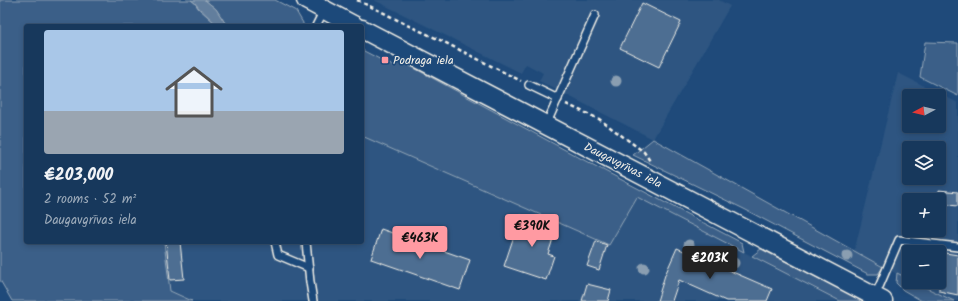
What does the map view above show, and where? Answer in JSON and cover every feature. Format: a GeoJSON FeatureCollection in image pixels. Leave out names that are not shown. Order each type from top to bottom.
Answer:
{"type":"FeatureCollection","features":[{"type":"Feature","properties":{"kind":"main road"},"geometry":{"type":"LineString","coordinates":[[314,3],[351,24]]}},
{"type":"Feature","properties":{"kind":"main road","name":"Daugavgrīvas iela"},"geometry":{"type":"LineString","coordinates":[[364,30],[878,298]]}},
{"type":"Feature","properties":{"kind":"lane"},"geometry":{"type":"LineString","coordinates":[[314,3],[316,24]]}},
{"type":"Feature","properties":{"kind":"lane"},"geometry":{"type":"LineString","coordinates":[[546,125],[595,15]]}},
{"type":"Feature","properties":{"kind":"lane"},"geometry":{"type":"LineString","coordinates":[[529,85],[558,100]]}},
{"type":"Feature","properties":{"kind":"lane"},"geometry":{"type":"LineString","coordinates":[[878,298],[879,287],[899,240],[958,247]]}},
{"type":"Feature","properties":{"kind":"lane"},"geometry":{"type":"LineString","coordinates":[[275,244],[278,255],[309,268]]}},
{"type":"Feature","properties":{"kind":"lane"},"geometry":{"type":"LineString","coordinates":[[306,244],[313,301]]}},
{"type":"Feature","properties":{"kind":"path"},"geometry":{"type":"LineString","coordinates":[[357,0],[529,85]]}},
{"type":"Feature","properties":{"kind":"path"},"geometry":{"type":"LineString","coordinates":[[558,100],[599,119],[644,152],[652,165]]}},
{"type":"Feature","properties":{"kind":"shaded area"},"geometry":{"type":"Polygon","coordinates":[[[0,0],[191,0],[216,24],[24,24],[24,244],[164,244],[170,291],[192,301],[12,301],[0,280],[0,0]]]}},
{"type":"Feature","properties":{"kind":"shaded area"},"geometry":{"type":"Polygon","coordinates":[[[191,0],[205,0],[216,9],[226,24],[216,24],[191,0]]]}},
{"type":"Feature","properties":{"kind":"shaded area"},"geometry":{"type":"Polygon","coordinates":[[[205,0],[275,0],[296,11],[303,24],[226,24],[216,9],[205,0]]]}},
{"type":"Feature","properties":{"kind":"shaded area"},"geometry":{"type":"Polygon","coordinates":[[[374,0],[719,0],[730,6],[653,139],[539,81],[543,73],[526,64],[521,73],[374,0]]]}},
{"type":"Feature","properties":{"kind":"shaded area"},"geometry":{"type":"Polygon","coordinates":[[[925,42],[958,43],[958,96],[920,77],[925,42]]]}},
{"type":"Feature","properties":{"kind":"shaded area"},"geometry":{"type":"Polygon","coordinates":[[[364,51],[393,66],[401,61],[580,158],[742,243],[744,252],[637,197],[609,245],[364,137],[364,51]]]}},
{"type":"Feature","properties":{"kind":"shaded area"},"geometry":{"type":"Polygon","coordinates":[[[898,73],[930,89],[902,89],[902,133],[946,133],[946,97],[958,103],[958,301],[952,301],[928,289],[946,289],[946,245],[902,245],[902,276],[854,252],[898,73]]]}},
{"type":"Feature","properties":{"kind":"shaded area"},"geometry":{"type":"Polygon","coordinates":[[[364,137],[609,245],[637,197],[839,301],[192,301],[170,291],[164,244],[364,244],[364,137]]]}},
{"type":"Feature","properties":{"kind":"shaded area"},"geometry":{"type":"Polygon","coordinates":[[[653,139],[883,267],[878,274],[868,274],[744,209],[633,155],[653,139]]]}},
{"type":"Feature","properties":{"kind":"shaded area"},"geometry":{"type":"Polygon","coordinates":[[[761,249],[863,301],[840,301],[752,256],[761,249]]]}},
{"type":"Feature","properties":{"kind":"shaded area"},"geometry":{"type":"Polygon","coordinates":[[[897,273],[902,276],[902,289],[896,283],[897,273]]]}},
{"type":"Feature","properties":{"kind":"shaded area"},"geometry":{"type":"Polygon","coordinates":[[[902,289],[929,289],[954,301],[922,301],[902,289]]]}},
{"type":"Feature","properties":{"kind":"building"},"geometry":{"type":"Polygon","coordinates":[[[642,3],[681,22],[659,67],[620,48],[642,3]]]}},
{"type":"Feature","properties":{"kind":"building"},"geometry":{"type":"Polygon","coordinates":[[[939,190],[958,192],[958,206],[946,205],[946,193],[939,193],[939,190]]]}},
{"type":"Feature","properties":{"kind":"building"},"geometry":{"type":"Polygon","coordinates":[[[521,215],[557,227],[548,254],[554,256],[546,280],[504,266],[521,215]]]}},
{"type":"Feature","properties":{"kind":"building"},"geometry":{"type":"Polygon","coordinates":[[[381,229],[470,260],[460,290],[371,259],[381,229]]]}},
{"type":"Feature","properties":{"kind":"building"},"geometry":{"type":"Polygon","coordinates":[[[596,241],[607,245],[599,270],[587,266],[596,241]]]}},
{"type":"Feature","properties":{"kind":"building"},"geometry":{"type":"Polygon","coordinates":[[[166,244],[180,244],[184,279],[170,280],[166,244]]]}},
{"type":"Feature","properties":{"kind":"building"},"geometry":{"type":"Polygon","coordinates":[[[677,248],[772,289],[767,301],[726,301],[679,280],[672,301],[657,301],[665,275],[677,248]]]}},
{"type":"Feature","properties":{"kind":"building"},"geometry":{"type":"Polygon","coordinates":[[[946,253],[958,255],[958,295],[939,291],[939,289],[946,289],[946,253]]]}},
{"type":"Feature","properties":{"kind":"building"},"geometry":{"type":"Polygon","coordinates":[[[587,284],[611,290],[608,301],[582,301],[587,284]]]}},
{"type":"Feature","properties":{"kind":"place","name":"Podraga iela"},"geometry":{"type":"Point","coordinates":[385,60]}}]}
